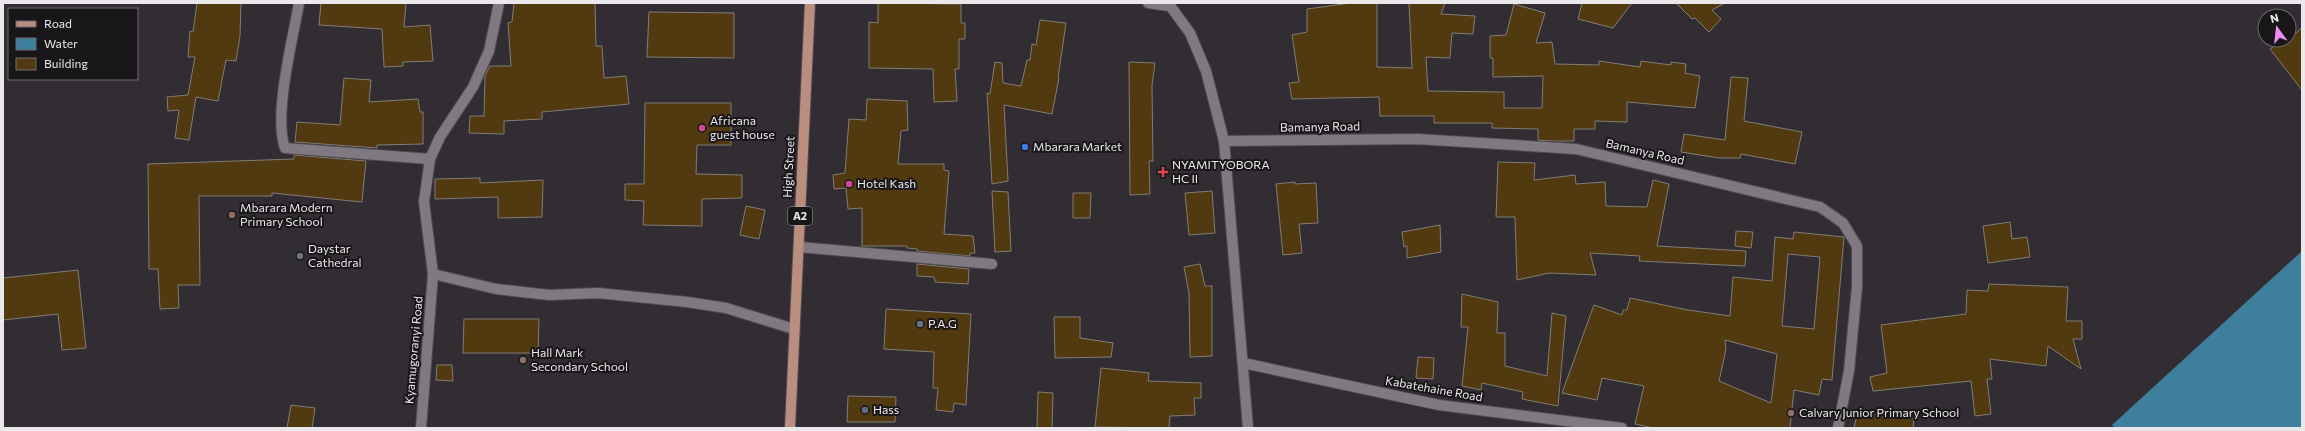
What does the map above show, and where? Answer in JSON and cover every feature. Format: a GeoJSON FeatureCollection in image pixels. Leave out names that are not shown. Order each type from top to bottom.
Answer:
{"type":"FeatureCollection","features":[{"type":"Feature","properties":{"kind":"main road","name":"High Street"},"geometry":{"type":"LineString","coordinates":[[790,428],[810,3]]}},
{"type":"Feature","properties":{"kind":"street"},"geometry":{"type":"LineString","coordinates":[[298,3],[281,113],[281,136],[285,148],[430,159]]}},
{"type":"Feature","properties":{"kind":"street","name":"Kyamugoranyi Road"},"geometry":{"type":"LineString","coordinates":[[421,428],[433,274],[424,202],[430,159],[440,137],[473,87],[489,52],[499,3]]}},
{"type":"Feature","properties":{"kind":"street"},"geometry":{"type":"LineString","coordinates":[[1148,3],[1168,4],[1190,33],[1206,71],[1224,141],[1248,428]]}},
{"type":"Feature","properties":{"kind":"street","name":"Bamanya Road"},"geometry":{"type":"LineString","coordinates":[[1224,141],[1417,139],[1576,149],[1820,208],[1843,223],[1857,246],[1857,287],[1849,371],[1838,428]]}},
{"type":"Feature","properties":{"kind":"street"},"geometry":{"type":"LineString","coordinates":[[799,247],[992,264]]}},
{"type":"Feature","properties":{"kind":"street"},"geometry":{"type":"LineString","coordinates":[[433,274],[496,289],[549,295],[598,293],[687,302],[726,308],[794,329]]}},
{"type":"Feature","properties":{"kind":"street","name":"Kabatehaine Road"},"geometry":{"type":"LineString","coordinates":[[1243,363],[1439,405],[1622,428]]}},
{"type":"Feature","properties":{"kind":"water"},"geometry":{"type":"Polygon","coordinates":[[[2302,251],[2302,428],[2115,428],[2112,425],[2302,251]]]}},
{"type":"Feature","properties":{"kind":"building"},"geometry":{"type":"Polygon","coordinates":[[[197,3],[241,3],[240,36],[236,61],[226,60],[218,101],[196,97],[189,140],[175,138],[179,110],[168,111],[167,97],[188,95],[195,57],[188,57],[190,31],[193,32],[197,3]]]}},
{"type":"Feature","properties":{"kind":"building"},"geometry":{"type":"Polygon","coordinates":[[[321,3],[406,3],[404,27],[430,25],[433,61],[403,62],[403,66],[384,67],[382,29],[319,25],[321,3]]]}},
{"type":"Feature","properties":{"kind":"building"},"geometry":{"type":"Polygon","coordinates":[[[514,3],[595,3],[596,46],[602,46],[604,78],[626,76],[629,104],[542,112],[542,119],[504,121],[504,134],[469,133],[470,116],[484,116],[485,76],[490,66],[511,66],[508,23],[512,22],[514,3]]]}},
{"type":"Feature","properties":{"kind":"building"},"geometry":{"type":"Polygon","coordinates":[[[878,3],[961,4],[961,23],[965,23],[965,39],[959,39],[959,69],[955,69],[957,101],[934,102],[933,69],[869,68],[869,22],[878,23],[878,3]]]}},
{"type":"Feature","properties":{"kind":"building"},"geometry":{"type":"Polygon","coordinates":[[[1351,3],[1377,3],[1377,67],[1412,68],[1409,3],[1445,3],[1441,14],[1475,16],[1473,34],[1452,33],[1450,58],[1426,57],[1428,91],[1504,92],[1504,108],[1542,108],[1543,76],[1493,77],[1493,58],[1490,58],[1490,36],[1506,35],[1514,4],[1545,13],[1536,43],[1552,42],[1555,64],[1599,65],[1599,61],[1640,67],[1641,61],[1671,65],[1671,62],[1686,64],[1685,73],[1700,76],[1695,108],[1627,102],[1627,122],[1595,121],[1595,129],[1574,129],[1574,141],[1549,141],[1538,140],[1538,129],[1492,128],[1492,123],[1434,123],[1434,116],[1380,116],[1379,97],[1292,99],[1289,83],[1299,82],[1292,35],[1307,32],[1307,9],[1351,3]]]}},
{"type":"Feature","properties":{"kind":"building"},"geometry":{"type":"Polygon","coordinates":[[[1582,3],[1632,3],[1613,28],[1578,19],[1582,3]]]}},
{"type":"Feature","properties":{"kind":"building"},"geometry":{"type":"Polygon","coordinates":[[[1676,3],[1725,3],[1712,10],[1721,19],[1709,32],[1695,18],[1692,19],[1676,3]]]}},
{"type":"Feature","properties":{"kind":"building"},"geometry":{"type":"Polygon","coordinates":[[[649,12],[734,13],[734,58],[647,57],[649,12]]]}},
{"type":"Feature","properties":{"kind":"building"},"geometry":{"type":"Polygon","coordinates":[[[1040,20],[1066,23],[1059,78],[1052,114],[1004,105],[1008,181],[992,184],[987,93],[990,94],[995,62],[1002,63],[1003,83],[1021,86],[1027,60],[1030,60],[1032,44],[1036,45],[1040,20]]]}},
{"type":"Feature","properties":{"kind":"building"},"geometry":{"type":"Polygon","coordinates":[[[2302,27],[2302,90],[2270,49],[2297,48],[2297,32],[2302,27]]]}},
{"type":"Feature","properties":{"kind":"building"},"geometry":{"type":"Polygon","coordinates":[[[1129,62],[1155,63],[1152,85],[1153,161],[1149,161],[1150,194],[1130,195],[1129,62]]]}},
{"type":"Feature","properties":{"kind":"building"},"geometry":{"type":"Polygon","coordinates":[[[1731,77],[1748,78],[1744,121],[1802,132],[1795,164],[1741,154],[1740,158],[1719,158],[1681,152],[1684,134],[1725,140],[1731,77]]]}},
{"type":"Feature","properties":{"kind":"building"},"geometry":{"type":"Polygon","coordinates":[[[344,78],[371,80],[369,102],[418,99],[420,112],[423,112],[423,144],[377,145],[377,148],[295,142],[297,122],[340,125],[344,78]]]}},
{"type":"Feature","properties":{"kind":"building"},"geometry":{"type":"Polygon","coordinates":[[[867,99],[907,101],[908,130],[901,131],[898,164],[944,164],[944,170],[949,171],[944,234],[973,236],[975,253],[970,253],[970,256],[917,251],[917,249],[907,248],[907,246],[862,246],[862,208],[848,209],[846,188],[834,189],[833,175],[845,173],[849,119],[866,120],[867,99]]]}},
{"type":"Feature","properties":{"kind":"building"},"geometry":{"type":"Polygon","coordinates":[[[645,103],[731,103],[731,145],[697,145],[696,174],[742,175],[742,198],[702,199],[702,226],[643,225],[644,201],[625,200],[625,184],[644,184],[645,103]]]}},
{"type":"Feature","properties":{"kind":"building"},"geometry":{"type":"Polygon","coordinates":[[[294,155],[366,161],[362,202],[272,193],[272,196],[199,196],[200,285],[178,285],[179,308],[160,309],[158,269],[149,269],[148,164],[294,159],[294,155]]]}},
{"type":"Feature","properties":{"kind":"building"},"geometry":{"type":"Polygon","coordinates":[[[1498,162],[1535,163],[1534,180],[1575,175],[1576,184],[1605,182],[1606,206],[1647,207],[1653,180],[1669,184],[1657,246],[1746,251],[1745,266],[1639,261],[1640,256],[1590,253],[1596,275],[1549,273],[1517,280],[1515,217],[1496,217],[1498,162]]]}},
{"type":"Feature","properties":{"kind":"building"},"geometry":{"type":"Polygon","coordinates":[[[480,178],[480,183],[543,180],[542,217],[498,218],[498,197],[435,199],[435,179],[480,178]]]}},
{"type":"Feature","properties":{"kind":"building"},"geometry":{"type":"Polygon","coordinates":[[[1295,182],[1295,184],[1316,183],[1318,223],[1299,224],[1302,253],[1283,255],[1276,184],[1295,182]]]}},
{"type":"Feature","properties":{"kind":"building"},"geometry":{"type":"Polygon","coordinates":[[[992,191],[1008,192],[1011,251],[995,252],[992,191]]]}},
{"type":"Feature","properties":{"kind":"building"},"geometry":{"type":"Polygon","coordinates":[[[1212,191],[1215,233],[1189,235],[1185,193],[1212,191]]]}},
{"type":"Feature","properties":{"kind":"building"},"geometry":{"type":"Polygon","coordinates":[[[1073,193],[1091,193],[1090,218],[1073,218],[1073,193]]]}},
{"type":"Feature","properties":{"kind":"building"},"geometry":{"type":"Polygon","coordinates":[[[746,206],[765,210],[759,239],[740,235],[746,206]]]}},
{"type":"Feature","properties":{"kind":"building"},"geometry":{"type":"Polygon","coordinates":[[[2010,222],[2012,239],[2027,237],[2030,257],[1988,263],[1983,226],[2010,222]]]}},
{"type":"Feature","properties":{"kind":"building"},"geometry":{"type":"Polygon","coordinates":[[[1440,225],[1441,252],[1407,258],[1407,246],[1404,247],[1402,232],[1440,225]]]}},
{"type":"Feature","properties":{"kind":"building"},"geometry":{"type":"Polygon","coordinates":[[[1736,231],[1753,232],[1751,248],[1735,246],[1736,231]]]}},
{"type":"Feature","properties":{"kind":"building"},"geometry":{"type":"Polygon","coordinates":[[[1794,232],[1844,237],[1832,380],[1822,379],[1819,395],[1794,390],[1790,428],[1653,428],[1635,424],[1644,386],[1602,378],[1597,400],[1562,393],[1594,305],[1622,315],[1623,310],[1627,310],[1630,298],[1688,310],[1730,316],[1733,277],[1772,281],[1775,237],[1793,239],[1794,232]],[[1788,254],[1782,326],[1814,329],[1820,257],[1788,254]],[[1725,340],[1726,349],[1719,381],[1771,403],[1777,354],[1725,340]]]}},
{"type":"Feature","properties":{"kind":"building"},"geometry":{"type":"Polygon","coordinates":[[[917,264],[969,269],[968,284],[935,282],[934,277],[917,276],[917,264]]]}},
{"type":"Feature","properties":{"kind":"building"},"geometry":{"type":"Polygon","coordinates":[[[1200,264],[1205,286],[1212,286],[1212,356],[1190,357],[1189,293],[1184,267],[1200,264]]]}},
{"type":"Feature","properties":{"kind":"building"},"geometry":{"type":"Polygon","coordinates":[[[78,270],[86,348],[62,350],[58,314],[3,320],[3,278],[78,270]]]}},
{"type":"Feature","properties":{"kind":"building"},"geometry":{"type":"Polygon","coordinates":[[[1989,284],[2068,287],[2066,321],[2082,321],[2082,339],[2073,339],[2081,369],[2048,346],[2046,366],[1990,359],[1992,379],[1987,379],[1991,414],[1975,416],[1971,381],[1873,391],[1870,377],[1887,373],[1881,325],[1966,314],[1967,290],[1988,291],[1989,284]]]}},
{"type":"Feature","properties":{"kind":"building"},"geometry":{"type":"Polygon","coordinates":[[[1462,294],[1498,302],[1497,333],[1505,333],[1505,366],[1547,376],[1552,313],[1566,316],[1558,406],[1522,399],[1523,392],[1482,383],[1481,390],[1462,386],[1468,327],[1461,327],[1462,294]]]}},
{"type":"Feature","properties":{"kind":"building"},"geometry":{"type":"Polygon","coordinates":[[[886,309],[971,314],[966,405],[954,403],[953,412],[936,410],[938,388],[933,388],[934,352],[884,349],[886,309]]]}},
{"type":"Feature","properties":{"kind":"building"},"geometry":{"type":"Polygon","coordinates":[[[1054,317],[1080,317],[1080,338],[1113,343],[1111,357],[1055,358],[1054,317]]]}},
{"type":"Feature","properties":{"kind":"building"},"geometry":{"type":"Polygon","coordinates":[[[464,319],[539,319],[538,353],[463,353],[464,319]]]}},
{"type":"Feature","properties":{"kind":"building"},"geometry":{"type":"Polygon","coordinates":[[[1418,357],[1434,358],[1433,379],[1416,378],[1418,357]]]}},
{"type":"Feature","properties":{"kind":"building"},"geometry":{"type":"Polygon","coordinates":[[[437,365],[452,365],[453,381],[436,380],[437,365]]]}},
{"type":"Feature","properties":{"kind":"building"},"geometry":{"type":"Polygon","coordinates":[[[1101,368],[1149,373],[1148,381],[1201,383],[1201,398],[1194,398],[1195,415],[1170,416],[1169,428],[1095,427],[1101,368]]]}},
{"type":"Feature","properties":{"kind":"building"},"geometry":{"type":"Polygon","coordinates":[[[1038,392],[1053,393],[1052,428],[1037,428],[1038,392]]]}},
{"type":"Feature","properties":{"kind":"building"},"geometry":{"type":"Polygon","coordinates":[[[848,396],[896,397],[895,422],[847,422],[848,396]]]}},
{"type":"Feature","properties":{"kind":"building"},"geometry":{"type":"Polygon","coordinates":[[[291,405],[315,408],[312,428],[287,428],[291,405]]]}},
{"type":"Feature","properties":{"kind":"building"},"geometry":{"type":"Polygon","coordinates":[[[1858,411],[1914,419],[1913,428],[1854,428],[1858,411]]]}},
{"type":"Feature","properties":{"kind":"place","name":"Africana guest house"},"geometry":{"type":"Point","coordinates":[702,128]}},
{"type":"Feature","properties":{"kind":"place","name":"Mbarara Market"},"geometry":{"type":"Point","coordinates":[1025,147]}},
{"type":"Feature","properties":{"kind":"place","name":"NYAMITYOBORA HC II"},"geometry":{"type":"Point","coordinates":[1163,172]}},
{"type":"Feature","properties":{"kind":"place","name":"Hotel Kash"},"geometry":{"type":"Point","coordinates":[849,184]}},
{"type":"Feature","properties":{"kind":"place","name":"Mbarara Modern Primary School"},"geometry":{"type":"Point","coordinates":[232,215]}},
{"type":"Feature","properties":{"kind":"place","name":"Daystar Cathedral"},"geometry":{"type":"Point","coordinates":[300,256]}},
{"type":"Feature","properties":{"kind":"place","name":"P.A.G"},"geometry":{"type":"Point","coordinates":[920,324]}},
{"type":"Feature","properties":{"kind":"place","name":"Hall Mark Secondary School"},"geometry":{"type":"Point","coordinates":[523,360]}},
{"type":"Feature","properties":{"kind":"place","name":"Hass"},"geometry":{"type":"Point","coordinates":[865,410]}},
{"type":"Feature","properties":{"kind":"place","name":"Calvary Junior Primary School"},"geometry":{"type":"Point","coordinates":[1791,413]}}]}
